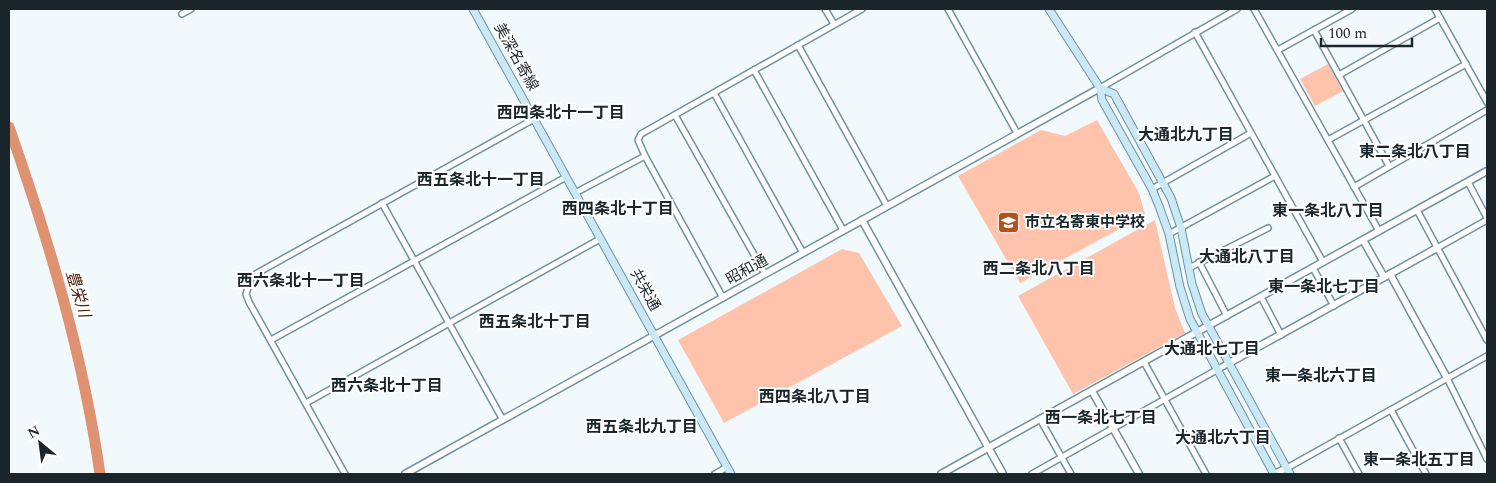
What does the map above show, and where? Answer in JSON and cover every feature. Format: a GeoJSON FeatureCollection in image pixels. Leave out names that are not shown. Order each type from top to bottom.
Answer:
{"type":"FeatureCollection","features":[{"type":"Feature","properties":{"kind":"main road","name":"美深名寄線"},"geometry":{"type":"LineString","coordinates":[[473,9],[534,119]]}},
{"type":"Feature","properties":{"kind":"main road"},"geometry":{"type":"LineString","coordinates":[[1049,9],[1100,88],[1102,100],[1152,189],[1169,234],[1180,287],[1196,332],[1274,474]]}},
{"type":"Feature","properties":{"kind":"main road"},"geometry":{"type":"LineString","coordinates":[[1100,88],[1114,94],[1171,198],[1181,228],[1192,284],[1208,326],[1288,471]]}},
{"type":"Feature","properties":{"kind":"main road","name":"共栄通"},"geometry":{"type":"LineString","coordinates":[[534,119],[731,474]]}},
{"type":"Feature","properties":{"kind":"street"},"geometry":{"type":"LineString","coordinates":[[182,14],[191,9]]}},
{"type":"Feature","properties":{"kind":"street"},"geometry":{"type":"LineString","coordinates":[[825,9],[834,24]]}},
{"type":"Feature","properties":{"kind":"street"},"geometry":{"type":"LineString","coordinates":[[723,298],[638,140],[641,134],[862,9]]}},
{"type":"Feature","properties":{"kind":"street"},"geometry":{"type":"LineString","coordinates":[[948,9],[1017,133]]}},
{"type":"Feature","properties":{"kind":"street"},"geometry":{"type":"LineString","coordinates":[[1100,88],[1237,9]]}},
{"type":"Feature","properties":{"kind":"street"},"geometry":{"type":"LineString","coordinates":[[1254,9],[1379,231]]}},
{"type":"Feature","properties":{"kind":"street"},"geometry":{"type":"LineString","coordinates":[[1278,50],[1352,9]]}},
{"type":"Feature","properties":{"kind":"street"},"geometry":{"type":"LineString","coordinates":[[1435,9],[1487,102]]}},
{"type":"Feature","properties":{"kind":"street"},"geometry":{"type":"LineString","coordinates":[[1339,75],[1440,18]]}},
{"type":"Feature","properties":{"kind":"street"},"geometry":{"type":"LineString","coordinates":[[1314,30],[1389,166]]}},
{"type":"Feature","properties":{"kind":"street"},"geometry":{"type":"LineString","coordinates":[[1195,32],[1323,262]]}},
{"type":"Feature","properties":{"kind":"street"},"geometry":{"type":"LineString","coordinates":[[798,45],[887,206]]}},
{"type":"Feature","properties":{"kind":"street"},"geometry":{"type":"LineString","coordinates":[[1328,140],[1466,64]]}},
{"type":"Feature","properties":{"kind":"street"},"geometry":{"type":"LineString","coordinates":[[754,70],[843,230]]}},
{"type":"Feature","properties":{"kind":"street","name":"昭和通"},"geometry":{"type":"LineString","coordinates":[[405,474],[1100,88]]}},
{"type":"Feature","properties":{"kind":"street"},"geometry":{"type":"LineString","coordinates":[[714,93],[803,253]]}},
{"type":"Feature","properties":{"kind":"street"},"geometry":{"type":"LineString","coordinates":[[1354,187],[1487,110]]}},
{"type":"Feature","properties":{"kind":"street"},"geometry":{"type":"LineString","coordinates":[[675,115],[765,274]]}},
{"type":"Feature","properties":{"kind":"street"},"geometry":{"type":"LineString","coordinates":[[345,474],[246,294],[252,276],[534,119]]}},
{"type":"Feature","properties":{"kind":"street"},"geometry":{"type":"LineString","coordinates":[[1152,189],[1251,133]]}},
{"type":"Feature","properties":{"kind":"street"},"geometry":{"type":"LineString","coordinates":[[575,193],[645,156]]}},
{"type":"Feature","properties":{"kind":"street"},"geometry":{"type":"LineString","coordinates":[[942,474],[1487,171]]}},
{"type":"Feature","properties":{"kind":"street"},"geometry":{"type":"LineString","coordinates":[[1169,234],[1275,176]]}},
{"type":"Feature","properties":{"kind":"street"},"geometry":{"type":"LineString","coordinates":[[271,340],[566,177]]}},
{"type":"Feature","properties":{"kind":"street"},"geometry":{"type":"LineString","coordinates":[[1032,474],[1487,219],[1468,182]]}},
{"type":"Feature","properties":{"kind":"street"},"geometry":{"type":"LineString","coordinates":[[382,204],[503,420]]}},
{"type":"Feature","properties":{"kind":"street"},"geometry":{"type":"LineString","coordinates":[[1417,210],[1487,340]]}},
{"type":"Feature","properties":{"kind":"street"},"geometry":{"type":"LineString","coordinates":[[862,220],[1003,474]]}},
{"type":"Feature","properties":{"kind":"street"},"geometry":{"type":"LineString","coordinates":[[1189,268],[1268,228]]}},
{"type":"Feature","properties":{"kind":"street"},"geometry":{"type":"LineString","coordinates":[[306,403],[600,239]]}},
{"type":"Feature","properties":{"kind":"street"},"geometry":{"type":"LineString","coordinates":[[1363,240],[1387,276],[1447,378],[1487,459]]}},
{"type":"Feature","properties":{"kind":"street"},"geometry":{"type":"LineString","coordinates":[[1199,262],[1227,316]]}},
{"type":"Feature","properties":{"kind":"street"},"geometry":{"type":"LineString","coordinates":[[1313,268],[1334,306]]}},
{"type":"Feature","properties":{"kind":"street"},"geometry":{"type":"LineString","coordinates":[[1261,297],[1281,335]]}},
{"type":"Feature","properties":{"kind":"street"},"geometry":{"type":"LineString","coordinates":[[1274,474],[1288,471],[1339,438],[1487,356]]}},
{"type":"Feature","properties":{"kind":"street"},"geometry":{"type":"LineString","coordinates":[[1144,362],[1206,474]]}},
{"type":"Feature","properties":{"kind":"street"},"geometry":{"type":"LineString","coordinates":[[1092,390],[1139,474]]}},
{"type":"Feature","properties":{"kind":"street"},"geometry":{"type":"LineString","coordinates":[[1391,410],[1426,474]]}},
{"type":"Feature","properties":{"kind":"street"},"geometry":{"type":"LineString","coordinates":[[1040,419],[1071,474]]}},
{"type":"Feature","properties":{"kind":"street"},"geometry":{"type":"LineString","coordinates":[[1339,438],[1359,474]]}},
{"type":"Feature","properties":{"kind":"street"},"geometry":{"type":"LineString","coordinates":[[715,474],[727,467]]}},
{"type":"Feature","properties":{"kind":"shaded area"},"geometry":{"type":"Polygon","coordinates":[[[1328,64],[1343,91],[1315,106],[1300,79],[1328,64]]]}},
{"type":"Feature","properties":{"kind":"shaded area"},"geometry":{"type":"Polygon","coordinates":[[[1097,120],[1139,193],[1145,215],[1020,283],[958,176],[1041,130],[1065,136],[1097,120]]]}},
{"type":"Feature","properties":{"kind":"shaded area"},"geometry":{"type":"Polygon","coordinates":[[[1155,220],[1175,308],[1185,333],[1073,394],[1018,296],[1155,220]]]}},
{"type":"Feature","properties":{"kind":"shaded area"},"geometry":{"type":"Polygon","coordinates":[[[842,249],[859,253],[902,326],[724,423],[678,340],[842,249]]]}},
{"type":"Feature","properties":{"kind":"waterway","name":"豊栄川"},"geometry":{"type":"LineString","coordinates":[[9,127],[38,213],[63,299],[84,386],[100,474]]}},
{"type":"Feature","properties":{"kind":"place","name":"市立名寄東中学校"},"geometry":{"type":"Point","coordinates":[1009,222]}},
{"type":"Feature","properties":{"kind":"district","name":"西四条北十一丁目"},"geometry":{"type":"Point","coordinates":[561,113]}},
{"type":"Feature","properties":{"kind":"district","name":"大通北九丁目"},"geometry":{"type":"Point","coordinates":[1186,135]}},
{"type":"Feature","properties":{"kind":"district","name":"東二条北八丁目"},"geometry":{"type":"Point","coordinates":[1415,152]}},
{"type":"Feature","properties":{"kind":"district","name":"西五条北十一丁目"},"geometry":{"type":"Point","coordinates":[481,180]}},
{"type":"Feature","properties":{"kind":"district","name":"西四条北十丁目"},"geometry":{"type":"Point","coordinates":[618,209]}},
{"type":"Feature","properties":{"kind":"district","name":"東一条北八丁目"},"geometry":{"type":"Point","coordinates":[1328,211]}},
{"type":"Feature","properties":{"kind":"district","name":"大通北八丁目"},"geometry":{"type":"Point","coordinates":[1247,257]}},
{"type":"Feature","properties":{"kind":"district","name":"西二条北八丁目"},"geometry":{"type":"Point","coordinates":[1039,269]}},
{"type":"Feature","properties":{"kind":"district","name":"西六条北十一丁目"},"geometry":{"type":"Point","coordinates":[301,281]}},
{"type":"Feature","properties":{"kind":"district","name":"東一条北七丁目"},"geometry":{"type":"Point","coordinates":[1324,287]}},
{"type":"Feature","properties":{"kind":"district","name":"西五条北十丁目"},"geometry":{"type":"Point","coordinates":[535,322]}},
{"type":"Feature","properties":{"kind":"district","name":"大通北七丁目"},"geometry":{"type":"Point","coordinates":[1212,349]}},
{"type":"Feature","properties":{"kind":"district","name":"東一条北六丁目"},"geometry":{"type":"Point","coordinates":[1321,376]}},
{"type":"Feature","properties":{"kind":"district","name":"西六条北十丁目"},"geometry":{"type":"Point","coordinates":[387,386]}},
{"type":"Feature","properties":{"kind":"district","name":"西四条北八丁目"},"geometry":{"type":"Point","coordinates":[815,397]}},
{"type":"Feature","properties":{"kind":"district","name":"西一条北七丁目"},"geometry":{"type":"Point","coordinates":[1101,418]}},
{"type":"Feature","properties":{"kind":"district","name":"西五条北九丁目"},"geometry":{"type":"Point","coordinates":[642,427]}},
{"type":"Feature","properties":{"kind":"district","name":"大通北六丁目"},"geometry":{"type":"Point","coordinates":[1223,438]}},
{"type":"Feature","properties":{"kind":"district","name":"東一条北五丁目"},"geometry":{"type":"Point","coordinates":[1419,460]}}]}
